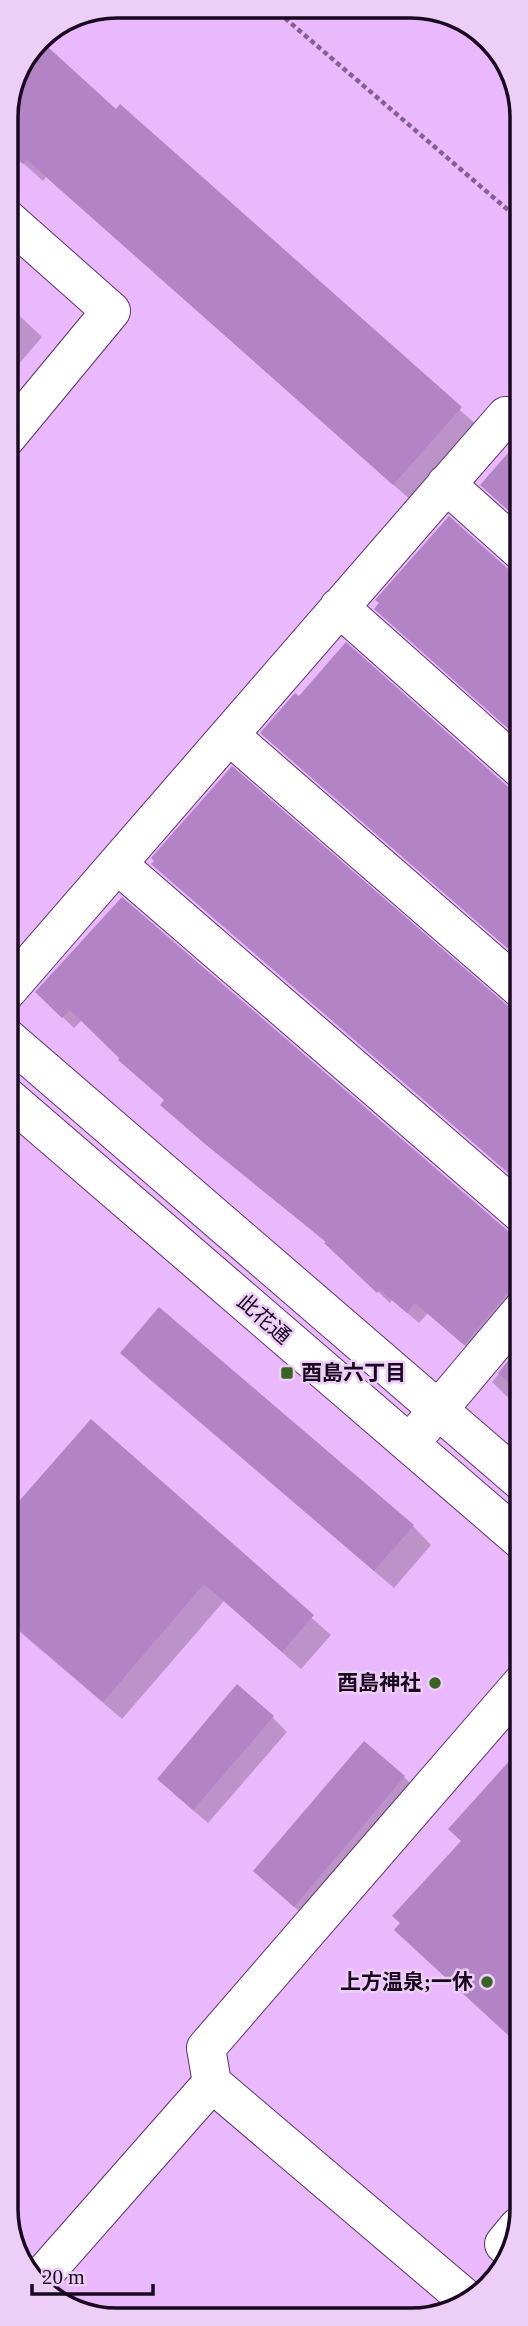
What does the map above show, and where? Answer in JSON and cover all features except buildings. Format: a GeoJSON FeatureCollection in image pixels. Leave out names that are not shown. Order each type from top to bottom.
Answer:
{"type":"FeatureCollection","features":[{"type":"Feature","properties":{"kind":"street"},"geometry":{"type":"LineString","coordinates":[[18,229],[111,311],[18,423]]}},
{"type":"Feature","properties":{"kind":"street"},"geometry":{"type":"LineString","coordinates":[[18,978],[506,416]]}},
{"type":"Feature","properties":{"kind":"street"},"geometry":{"type":"LineString","coordinates":[[446,484],[510,541]]}},
{"type":"Feature","properties":{"kind":"street"},"geometry":{"type":"LineString","coordinates":[[339,607],[510,759]]}},
{"type":"Feature","properties":{"kind":"street"},"geometry":{"type":"LineString","coordinates":[[229,735],[510,980]]}},
{"type":"Feature","properties":{"kind":"street"},"geometry":{"type":"LineString","coordinates":[[117,864],[510,1204]]}},
{"type":"Feature","properties":{"kind":"street"},"geometry":{"type":"LineString","coordinates":[[18,1047],[510,1472]]}},
{"type":"Feature","properties":{"kind":"street","name":"此花通"},"geometry":{"type":"LineString","coordinates":[[18,1106],[510,1531]]}},
{"type":"Feature","properties":{"kind":"street"},"geometry":{"type":"LineString","coordinates":[[409,1444],[510,1324]]}},
{"type":"Feature","properties":{"kind":"street"},"geometry":{"type":"LineString","coordinates":[[461,2295],[212,2083],[206,2048],[510,1698]]}},
{"type":"Feature","properties":{"kind":"street"},"geometry":{"type":"LineString","coordinates":[[42,2276],[212,2083]]}},
{"type":"Feature","properties":{"kind":"path"},"geometry":{"type":"LineString","coordinates":[[285,18],[510,212]]}},
{"type":"Feature","properties":{"kind":"place","name":"酉島六丁目"},"geometry":{"type":"Point","coordinates":[287,1373]}},
{"type":"Feature","properties":{"kind":"place","name":"酉島神社"},"geometry":{"type":"Point","coordinates":[435,1683]}},
{"type":"Feature","properties":{"kind":"place","name":"上方温泉;一休"},"geometry":{"type":"Point","coordinates":[487,1982]}}]}
